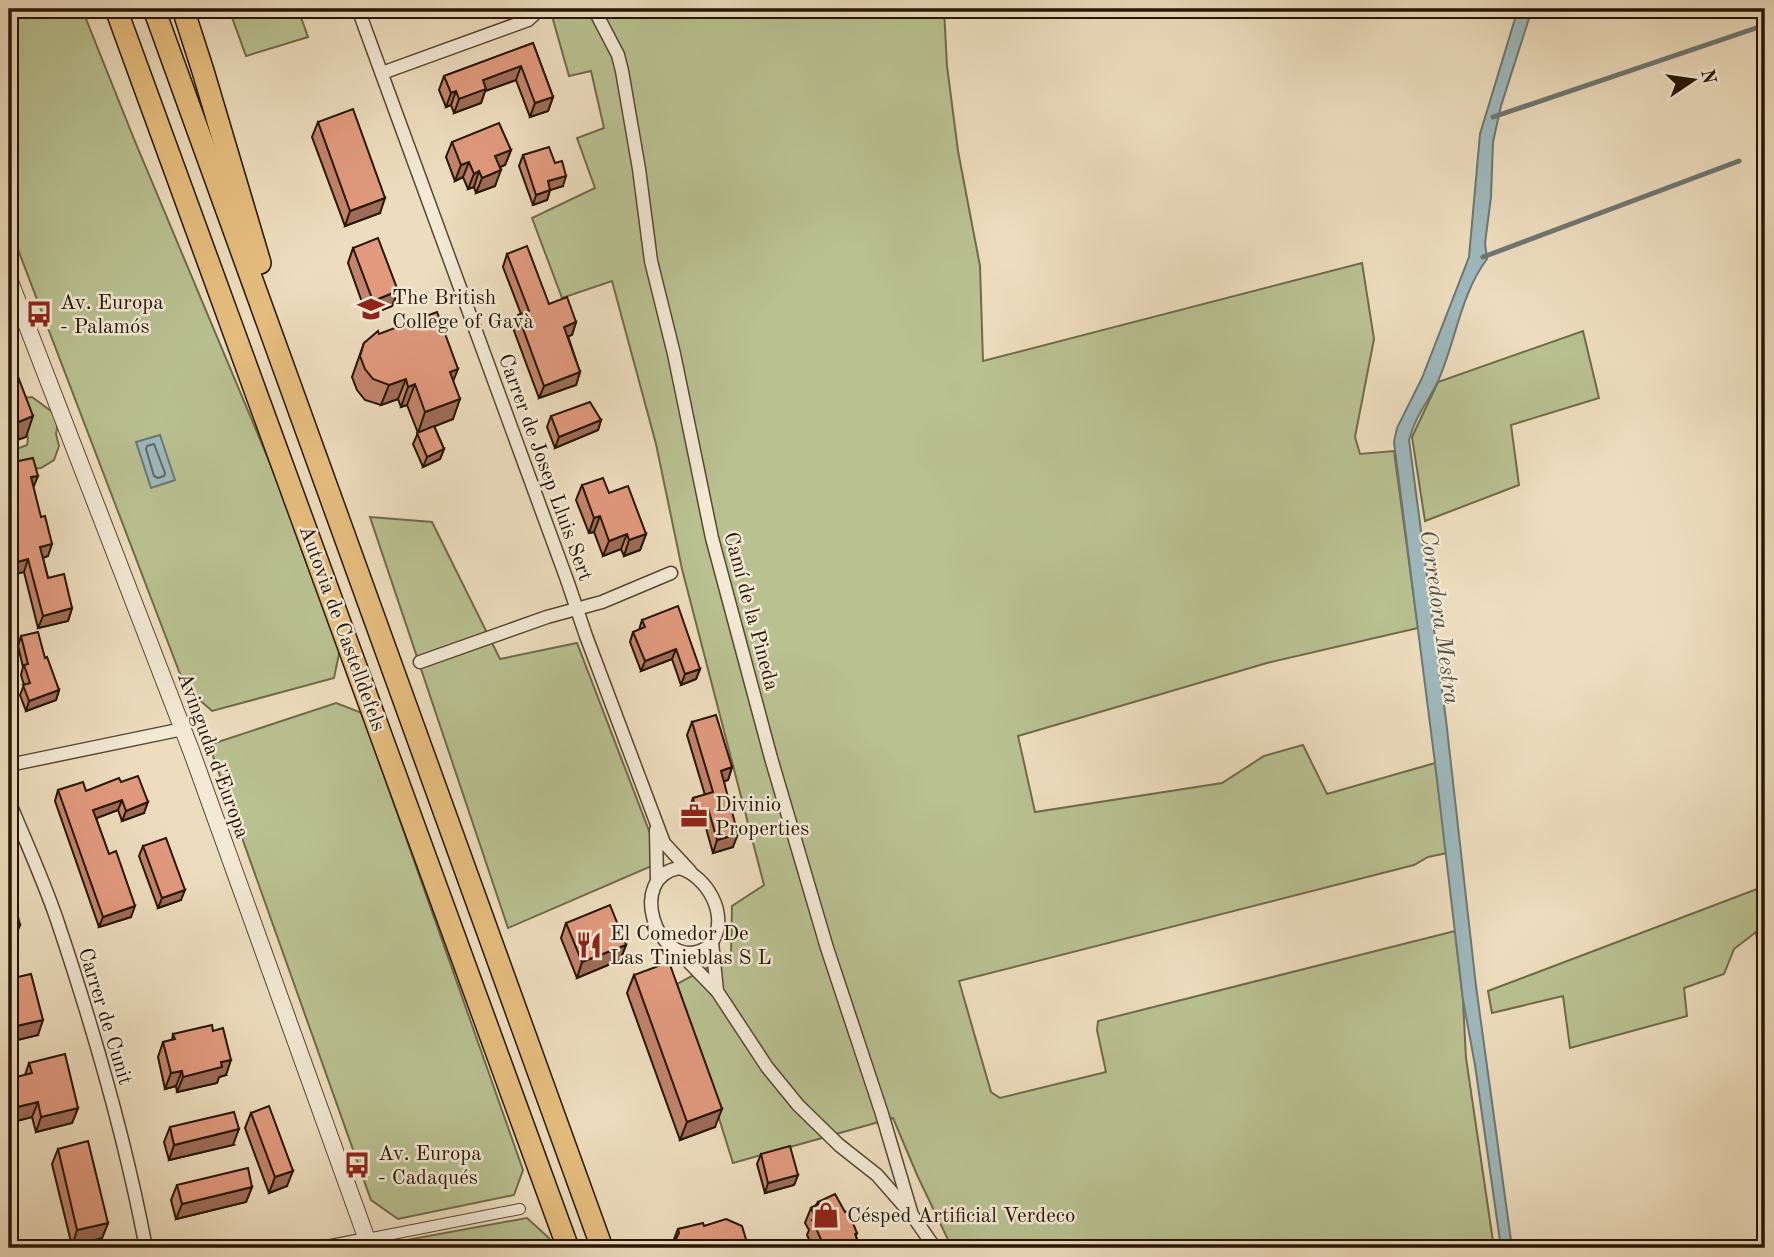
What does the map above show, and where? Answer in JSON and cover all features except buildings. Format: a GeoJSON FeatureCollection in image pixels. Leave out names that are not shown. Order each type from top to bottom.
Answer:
{"type":"FeatureCollection","features":[{"type":"Feature","properties":{"kind":"highway"},"geometry":{"type":"LineString","coordinates":[[108,9],[157,123]]}},
{"type":"Feature","properties":{"kind":"highway","name":"Autovia de Castelldefels"},"geometry":{"type":"LineString","coordinates":[[116,9],[568,1248]]}},
{"type":"Feature","properties":{"kind":"highway","name":"Autovia de Castelldefels"},"geometry":{"type":"LineString","coordinates":[[154,9],[602,1248]]}},
{"type":"Feature","properties":{"kind":"highway"},"geometry":{"type":"LineString","coordinates":[[183,9],[308,433]]}},
{"type":"Feature","properties":{"kind":"highway"},"geometry":{"type":"LineString","coordinates":[[191,9],[203,71]]}},
{"type":"Feature","properties":{"kind":"street","name":"Carrer de Josep Lluis Sert"},"geometry":{"type":"LineString","coordinates":[[358,9],[655,820],[667,849],[708,891],[715,905],[717,931],[712,942],[717,991]]}},
{"type":"Feature","properties":{"kind":"street","name":"Camí de la Pineda"},"geometry":{"type":"LineString","coordinates":[[594,9],[615,48],[622,71],[639,169],[647,243],[674,354],[712,538],[771,758],[827,948],[912,1215]]}},
{"type":"Feature","properties":{"kind":"street"},"geometry":{"type":"LineString","coordinates":[[382,73],[528,20],[540,10]]}},
{"type":"Feature","properties":{"kind":"street","name":"Avinguda d'Europa"},"geometry":{"type":"LineString","coordinates":[[9,279],[183,729],[369,1244]]}},
{"type":"Feature","properties":{"kind":"street"},"geometry":{"type":"LineString","coordinates":[[420,662],[547,617],[601,602],[671,573]]}},
{"type":"Feature","properties":{"kind":"street"},"geometry":{"type":"LineString","coordinates":[[9,765],[183,729]]}},
{"type":"Feature","properties":{"kind":"street","name":"Carrer de Cunit"},"geometry":{"type":"LineString","coordinates":[[9,801],[56,917],[97,1049],[121,1132],[146,1248]]}},
{"type":"Feature","properties":{"kind":"street","name":"Carrer de Josep Lluis Sert"},"geometry":{"type":"LineString","coordinates":[[655,820],[657,880],[651,903],[654,920],[668,944],[717,991],[767,1067],[798,1105],[839,1145],[877,1175],[912,1215],[935,1248]]}},
{"type":"Feature","properties":{"kind":"street"},"geometry":{"type":"LineString","coordinates":[[657,880],[669,869],[690,871]]}},
{"type":"Feature","properties":{"kind":"street"},"geometry":{"type":"LineString","coordinates":[[681,954],[705,950],[712,942]]}},
{"type":"Feature","properties":{"kind":"street"},"geometry":{"type":"LineString","coordinates":[[321,1248],[369,1244],[520,1209]]}},
{"type":"Feature","properties":{"kind":"green space"},"geometry":{"type":"Polygon","coordinates":[[[9,9],[82,9],[277,480],[340,649],[334,678],[212,711],[185,687],[9,226],[9,9]]]}},
{"type":"Feature","properties":{"kind":"green space"},"geometry":{"type":"Polygon","coordinates":[[[229,9],[298,9],[308,37],[246,56],[229,9]]]}},
{"type":"Feature","properties":{"kind":"green space"},"geometry":{"type":"Polygon","coordinates":[[[550,9],[944,9],[947,66],[958,151],[980,266],[983,361],[1362,263],[1374,339],[1355,437],[1360,454],[1394,451],[1418,628],[1267,663],[1018,736],[1035,812],[1222,783],[1264,756],[1303,745],[1327,794],[1435,763],[1447,853],[1428,857],[1414,865],[959,981],[991,1092],[1000,1098],[1106,1072],[1097,1030],[1098,1021],[1455,931],[1466,1058],[1494,1248],[952,1248],[893,1118],[733,1163],[677,984],[731,955],[732,906],[764,885],[682,569],[656,444],[612,281],[562,298],[532,218],[595,188],[577,138],[604,128],[591,71],[569,76],[550,9]]]}},
{"type":"Feature","properties":{"kind":"green space"},"geometry":{"type":"Polygon","coordinates":[[[1583,331],[1599,398],[1511,425],[1519,485],[1425,521],[1412,437],[1438,382],[1583,331]]]}},
{"type":"Feature","properties":{"kind":"green space"},"geometry":{"type":"Polygon","coordinates":[[[32,397],[51,411],[58,421],[56,434],[59,446],[54,460],[41,468],[9,471],[9,452],[27,445],[22,398],[32,397]]]}},
{"type":"Feature","properties":{"kind":"green space"},"geometry":{"type":"Polygon","coordinates":[[[370,517],[432,522],[500,659],[577,643],[661,862],[508,928],[370,517]]]}},
{"type":"Feature","properties":{"kind":"green space"},"geometry":{"type":"Polygon","coordinates":[[[336,703],[362,713],[523,1170],[514,1195],[398,1219],[371,1200],[209,745],[336,703]]]}},
{"type":"Feature","properties":{"kind":"green space"},"geometry":{"type":"Polygon","coordinates":[[[1765,886],[1765,1004],[1756,932],[1734,949],[1724,974],[1684,988],[1687,1016],[1570,1048],[1563,996],[1492,1013],[1488,991],[1765,886]]]}},
{"type":"Feature","properties":{"kind":"green space"},"geometry":{"type":"Polygon","coordinates":[[[527,1218],[549,1238],[553,1248],[399,1248],[401,1241],[527,1218]]]}},
{"type":"Feature","properties":{"kind":"water"},"geometry":{"type":"Polygon","coordinates":[[[1518,9],[1532,9],[1501,106],[1493,142],[1491,197],[1485,243],[1487,259],[1470,288],[1444,366],[1409,440],[1446,720],[1476,986],[1512,1248],[1501,1248],[1463,1000],[1394,442],[1397,428],[1422,378],[1469,257],[1480,134],[1518,9]]]}},
{"type":"Feature","properties":{"kind":"water"},"geometry":{"type":"Polygon","coordinates":[[[160,435],[175,480],[151,488],[136,442],[160,435]]]}},
{"type":"Feature","properties":{"kind":"waterway"},"geometry":{"type":"LineString","coordinates":[[1493,117],[1765,25]]}},
{"type":"Feature","properties":{"kind":"waterway"},"geometry":{"type":"LineString","coordinates":[[1483,257],[1739,161]]}},
{"type":"Feature","properties":{"kind":"place","name":"The British College of Gavà"},"geometry":{"type":"Point","coordinates":[371,309]}},
{"type":"Feature","properties":{"kind":"place","name":"Av. Europa - Palamós"},"geometry":{"type":"Point","coordinates":[39,314]}},
{"type":"Feature","properties":{"kind":"place","name":"Divinio Properties"},"geometry":{"type":"Point","coordinates":[694,816]}},
{"type":"Feature","properties":{"kind":"place","name":"El Comedor De Las Tinieblas S L"},"geometry":{"type":"Point","coordinates":[589,945]}},
{"type":"Feature","properties":{"kind":"place","name":"Av. Europa - Cadaqués"},"geometry":{"type":"Point","coordinates":[357,1165]}},
{"type":"Feature","properties":{"kind":"place","name":"Césped Artificial Verdeco"},"geometry":{"type":"Point","coordinates":[826,1215]}},
{"type":"Feature","properties":{"kind":"water label","name":"Corredora Mestra"},"geometry":{"type":"Point","coordinates":[1441,617]}}]}
